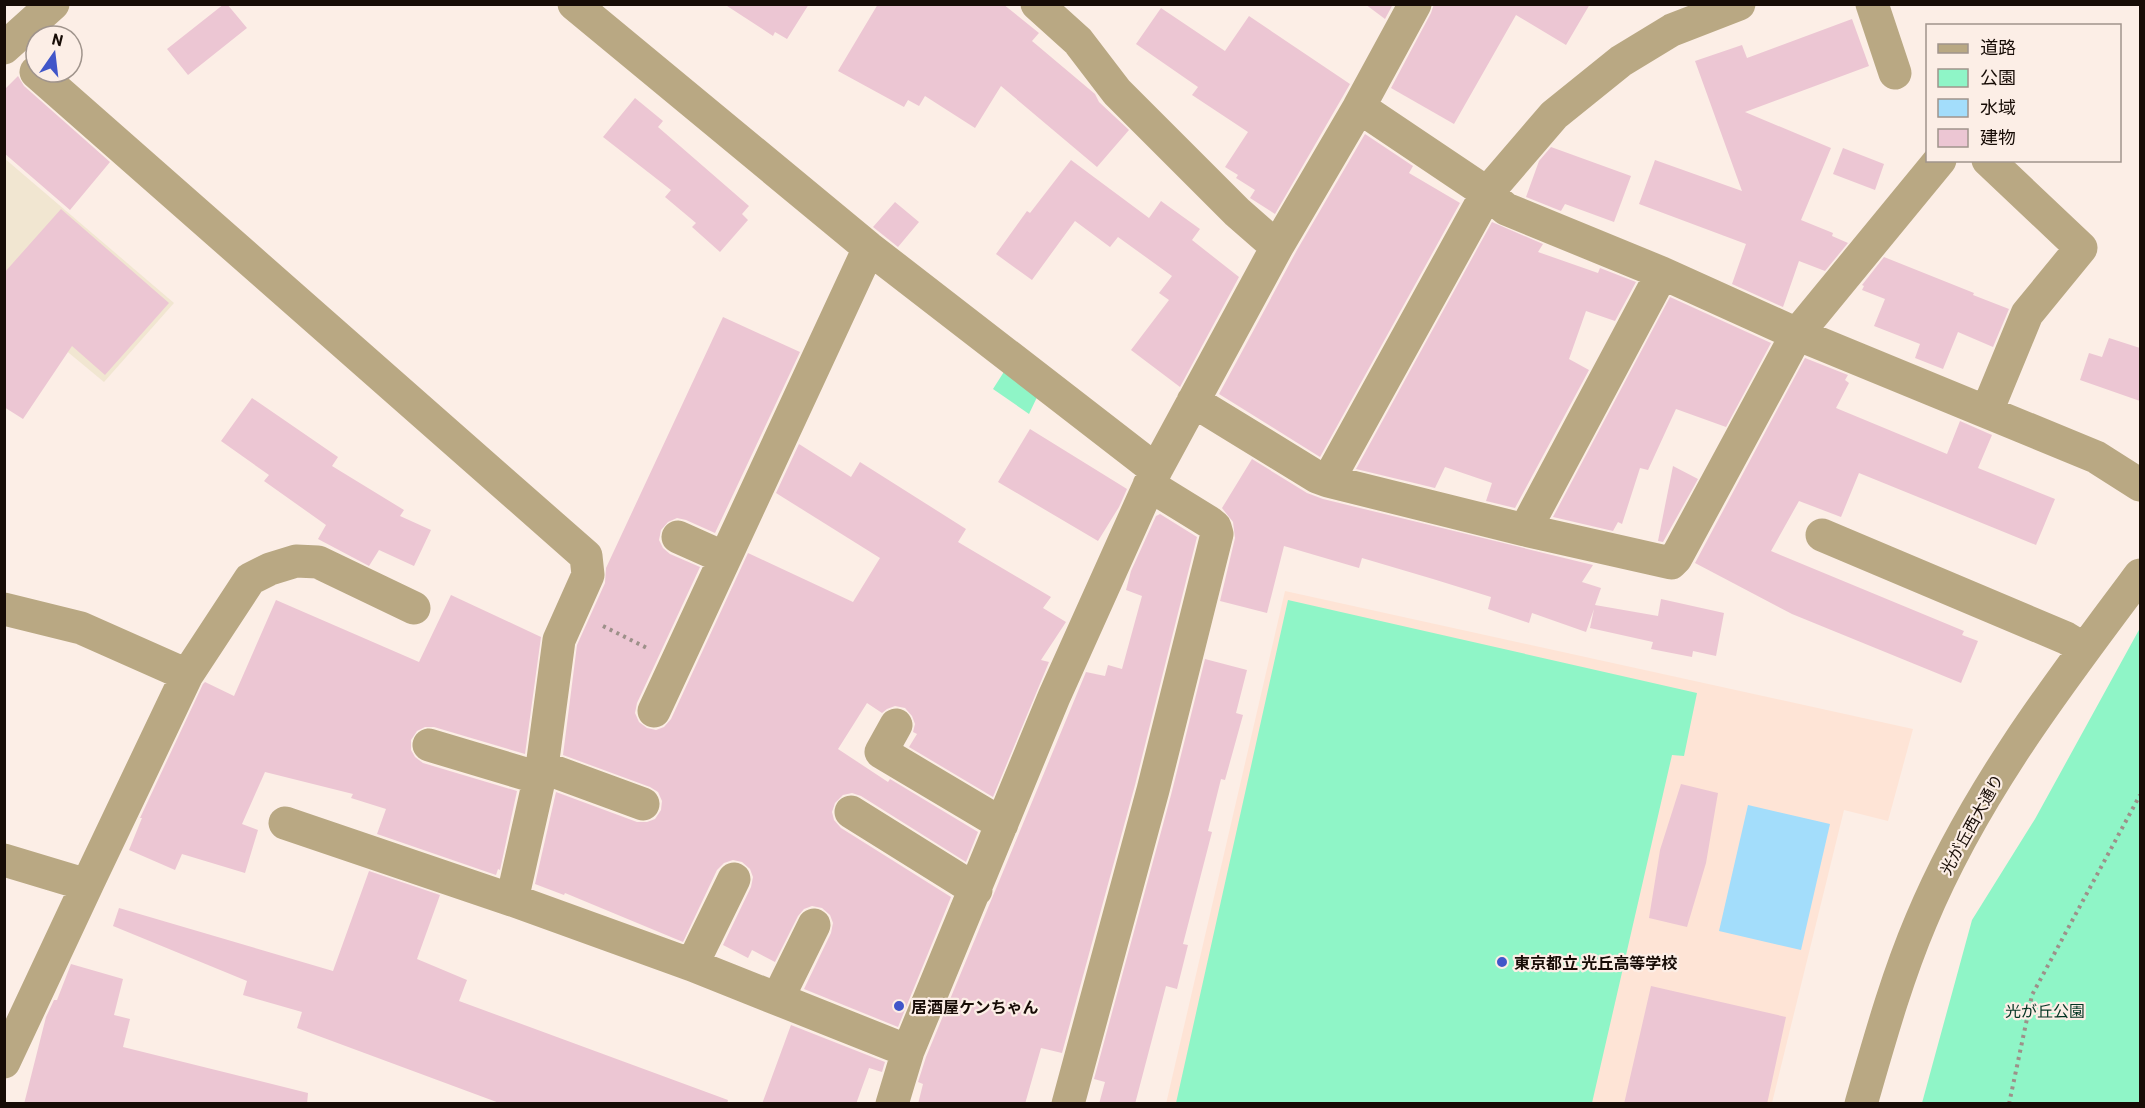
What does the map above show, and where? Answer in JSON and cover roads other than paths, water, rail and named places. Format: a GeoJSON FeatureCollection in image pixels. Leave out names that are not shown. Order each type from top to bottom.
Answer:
{"type":"FeatureCollection","features":[{"type":"Feature","properties":{"kind":"street"},"geometry":{"type":"LineString","coordinates":[[24,62],[6,47],[53,4]]}},
{"type":"Feature","properties":{"kind":"street"},"geometry":{"type":"LineString","coordinates":[[574,4],[869,248],[1215,527],[1217,534],[1153,790],[1068,1104]]}},
{"type":"Feature","properties":{"kind":"street"},"geometry":{"type":"LineString","coordinates":[[1036,4],[1078,41],[1118,92],[1141,116],[1237,212],[1277,247]]}},
{"type":"Feature","properties":{"kind":"street"},"geometry":{"type":"LineString","coordinates":[[892,1104],[908,1050],[1054,697],[1152,478],[1277,247],[1359,107],[1415,4]]}},
{"type":"Feature","properties":{"kind":"street"},"geometry":{"type":"LineString","coordinates":[[1328,481],[1487,193],[1554,115],[1621,61],[1672,30],[1739,4]]}},
{"type":"Feature","properties":{"kind":"street"},"geometry":{"type":"LineString","coordinates":[[1872,4],[1895,73]]}},
{"type":"Feature","properties":{"kind":"street"},"geometry":{"type":"LineString","coordinates":[[50,84],[586,556],[588,575],[559,640],[541,772],[512,900]]}},
{"type":"Feature","properties":{"kind":"street"},"geometry":{"type":"LineString","coordinates":[[1359,107],[1487,193],[1506,209],[1662,273],[1797,334],[2096,457],[2140,485]]}},
{"type":"Feature","properties":{"kind":"street"},"geometry":{"type":"LineString","coordinates":[[1194,401],[1317,477],[1328,481],[1671,563],[1677,558],[1797,334],[1938,162]]}},
{"type":"Feature","properties":{"kind":"street"},"geometry":{"type":"LineString","coordinates":[[1987,411],[2027,314],[2081,248],[1990,162]]}},
{"type":"Feature","properties":{"kind":"street"},"geometry":{"type":"LineString","coordinates":[[654,711],[869,248]]}},
{"type":"Feature","properties":{"kind":"street"},"geometry":{"type":"LineString","coordinates":[[1526,530],[1662,273]]}},
{"type":"Feature","properties":{"kind":"street"},"geometry":{"type":"LineString","coordinates":[[1822,535],[2066,638],[2084,650]]}},
{"type":"Feature","properties":{"kind":"street"},"geometry":{"type":"LineString","coordinates":[[678,537],[725,558]]}},
{"type":"Feature","properties":{"kind":"street"},"geometry":{"type":"LineString","coordinates":[[4,1062],[187,675],[250,579],[270,569],[296,561],[318,562],[414,608]]}},
{"type":"Feature","properties":{"kind":"street","name":"光が丘西大通り"},"geometry":{"type":"LineString","coordinates":[[1861,1104],[1885,1018],[1921,921],[1959,842],[2006,760],[2140,575]]}},
{"type":"Feature","properties":{"kind":"street"},"geometry":{"type":"LineString","coordinates":[[4,609],[81,628],[187,675]]}},
{"type":"Feature","properties":{"kind":"street"},"geometry":{"type":"LineString","coordinates":[[896,725],[881,752],[1002,824]]}},
{"type":"Feature","properties":{"kind":"street"},"geometry":{"type":"LineString","coordinates":[[429,745],[541,772],[643,804]]}},
{"type":"Feature","properties":{"kind":"street"},"geometry":{"type":"LineString","coordinates":[[851,812],[976,890]]}},
{"type":"Feature","properties":{"kind":"street"},"geometry":{"type":"LineString","coordinates":[[285,823],[693,964],[908,1050]]}},
{"type":"Feature","properties":{"kind":"street"},"geometry":{"type":"LineString","coordinates":[[4,860],[87,885]]}},
{"type":"Feature","properties":{"kind":"street"},"geometry":{"type":"LineString","coordinates":[[693,964],[734,879]]}},
{"type":"Feature","properties":{"kind":"street"},"geometry":{"type":"LineString","coordinates":[[778,998],[814,925]]}},
{"type":"Feature","properties":{"kind":"water"},"geometry":{"type":"Polygon","coordinates":[[[1748,805],[1830,824],[1801,950],[1719,931],[1748,805]]]}},
{"type":"Feature","properties":{"kind":"place","name":"東京都立 光丘高等学校"},"geometry":{"type":"Point","coordinates":[1502,962]}},
{"type":"Feature","properties":{"kind":"place","name":"居酒屋ケンちゃん"},"geometry":{"type":"Point","coordinates":[899,1006]}},
{"type":"Feature","properties":{"kind":"park label","name":"光が丘公園"},"geometry":{"type":"Point","coordinates":[2045,1010]}}]}
